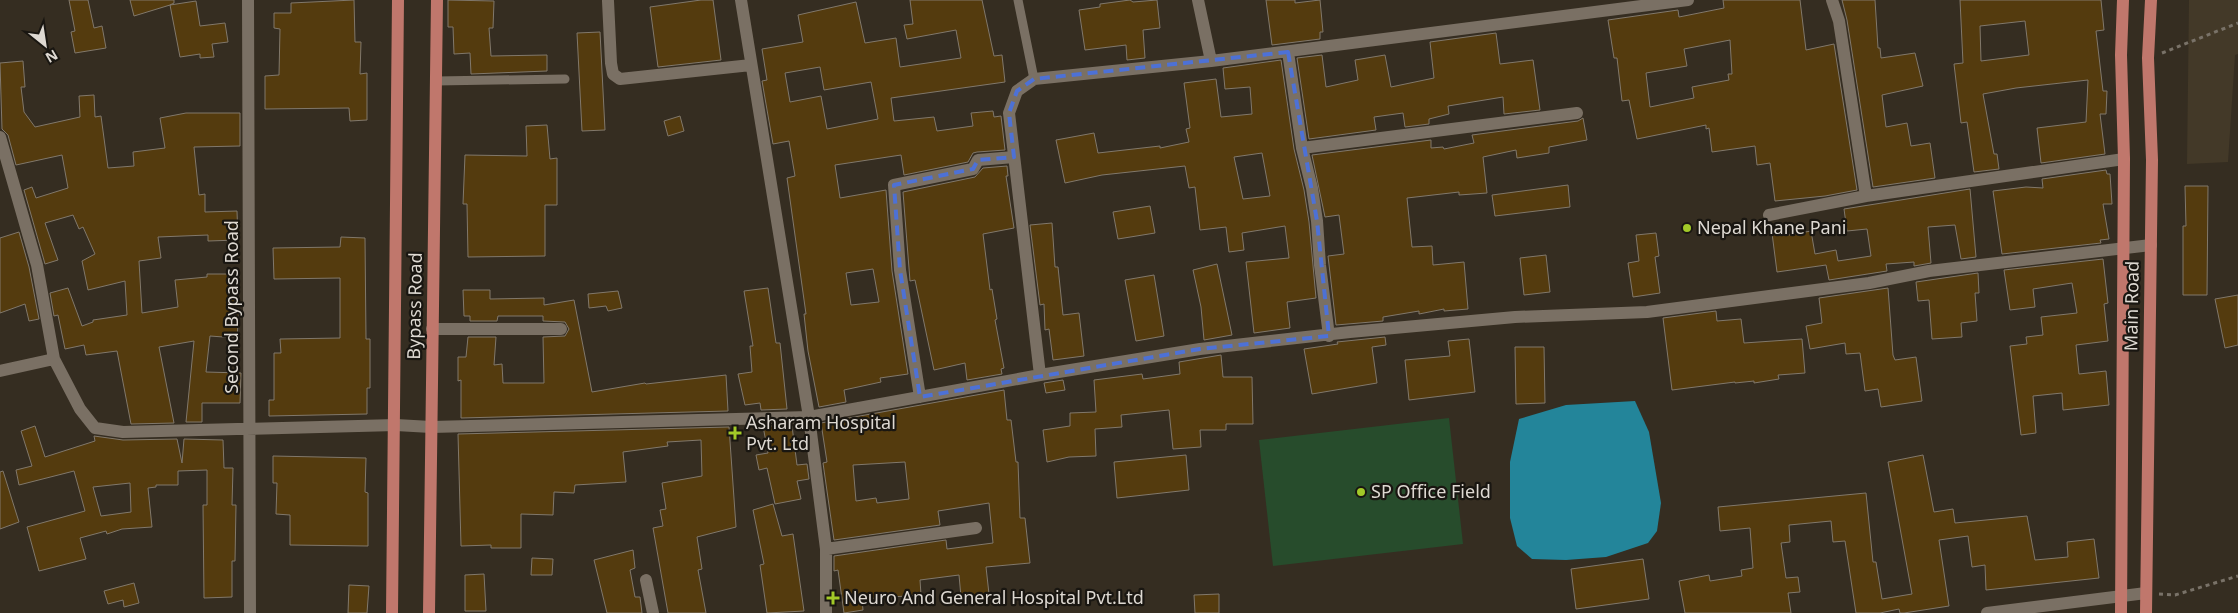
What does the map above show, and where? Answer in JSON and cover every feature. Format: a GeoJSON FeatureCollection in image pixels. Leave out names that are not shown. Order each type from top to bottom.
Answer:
{"type":"FeatureCollection","features":[{"type":"Feature","properties":{"kind":"main road","name":"Bypass Road"},"geometry":{"type":"LineString","coordinates":[[392,613],[396,425],[398,0]]}},
{"type":"Feature","properties":{"kind":"main road","name":"Bypass Road"},"geometry":{"type":"LineString","coordinates":[[429,613],[437,0]]}},
{"type":"Feature","properties":{"kind":"main road","name":"Main Road"},"geometry":{"type":"LineString","coordinates":[[2121,613],[2124,160],[2121,55],[2123,0]]}},
{"type":"Feature","properties":{"kind":"main road","name":"Main Road"},"geometry":{"type":"LineString","coordinates":[[2146,613],[2152,160],[2148,58],[2151,0]]}},
{"type":"Feature","properties":{"kind":"street","name":"Second Bypass Road"},"geometry":{"type":"LineString","coordinates":[[248,0],[250,613]]}},
{"type":"Feature","properties":{"kind":"street"},"geometry":{"type":"LineString","coordinates":[[741,0],[809,417],[826,549],[826,613]]}},
{"type":"Feature","properties":{"kind":"street"},"geometry":{"type":"LineString","coordinates":[[1198,0],[1211,61]]}},
{"type":"Feature","properties":{"kind":"street"},"geometry":{"type":"LineString","coordinates":[[1040,375],[1009,113],[1017,91],[1034,78],[1288,52],[1307,48],[1688,0]]}},
{"type":"Feature","properties":{"kind":"street"},"geometry":{"type":"LineString","coordinates":[[1832,0],[1839,21],[1866,196]]}},
{"type":"Feature","properties":{"kind":"street"},"geometry":{"type":"LineString","coordinates":[[608,1],[611,63],[613,74],[620,79],[751,65]]}},
{"type":"Feature","properties":{"kind":"street"},"geometry":{"type":"LineString","coordinates":[[1288,52],[1302,148],[1312,188],[1317,220],[1320,265],[1329,336]]}},
{"type":"Feature","properties":{"kind":"street"},"geometry":{"type":"LineString","coordinates":[[1302,148],[1577,114]]}},
{"type":"Feature","properties":{"kind":"street"},"geometry":{"type":"LineString","coordinates":[[0,137],[5,171],[37,265],[54,359],[80,410],[95,428],[123,432],[396,425],[431,427],[809,417],[1040,375],[1200,350],[1515,317],[1647,312],[1869,283],[1929,271],[2151,245]]}},
{"type":"Feature","properties":{"kind":"street"},"geometry":{"type":"LineString","coordinates":[[920,396],[900,270],[894,186],[973,169],[978,160],[1014,157]]}},
{"type":"Feature","properties":{"kind":"street"},"geometry":{"type":"LineString","coordinates":[[1769,215],[1866,196],[2124,160]]}},
{"type":"Feature","properties":{"kind":"street"},"geometry":{"type":"LineString","coordinates":[[432,329],[562,329]]}},
{"type":"Feature","properties":{"kind":"street"},"geometry":{"type":"LineString","coordinates":[[0,371],[54,359]]}},
{"type":"Feature","properties":{"kind":"street"},"geometry":{"type":"LineString","coordinates":[[826,549],[976,528]]}},
{"type":"Feature","properties":{"kind":"street"},"geometry":{"type":"LineString","coordinates":[[646,580],[653,613]]}},
{"type":"Feature","properties":{"kind":"street"},"geometry":{"type":"LineString","coordinates":[[1987,613],[2146,593]]}},
{"type":"Feature","properties":{"kind":"lane"},"geometry":{"type":"LineString","coordinates":[[1018,0],[1034,78]]}},
{"type":"Feature","properties":{"kind":"lane"},"geometry":{"type":"LineString","coordinates":[[436,82],[565,80]]}},
{"type":"Feature","properties":{"kind":"path"},"geometry":{"type":"LineString","coordinates":[[2148,58],[2238,23]]}},
{"type":"Feature","properties":{"kind":"path"},"geometry":{"type":"LineString","coordinates":[[2146,593],[2175,595],[2238,576]]}},
{"type":"Feature","properties":{"kind":"highlighted area"},"geometry":{"type":"Polygon","coordinates":[[[1288,52],[1317,221],[1329,336],[1200,349],[920,397],[900,270],[894,185],[973,169],[978,160],[1014,157],[1009,113],[1017,91],[1034,79],[1288,52]]]}},
{"type":"Feature","properties":{"kind":"shaded area"},"geometry":{"type":"Polygon","coordinates":[[[2189,0],[2238,0],[2238,54],[2235,55],[2228,162],[2187,164],[2189,0]]]}},
{"type":"Feature","properties":{"kind":"green space","name":"SP Office Field"},"geometry":{"type":"Polygon","coordinates":[[[1449,418],[1463,544],[1273,566],[1259,440],[1449,418]]]}},
{"type":"Feature","properties":{"kind":"water"},"geometry":{"type":"Polygon","coordinates":[[[1635,401],[1649,432],[1661,503],[1657,531],[1648,543],[1606,557],[1566,560],[1532,559],[1517,546],[1510,518],[1510,462],[1519,419],[1566,405],[1635,401]]]}},
{"type":"Feature","properties":{"kind":"building"},"geometry":{"type":"Polygon","coordinates":[[[69,0],[88,0],[94,28],[102,26],[106,48],[75,53],[71,32],[75,31],[69,0]]]}},
{"type":"Feature","properties":{"kind":"building"},"geometry":{"type":"Polygon","coordinates":[[[130,0],[174,0],[174,3],[134,16],[130,0]]]}},
{"type":"Feature","properties":{"kind":"building"},"geometry":{"type":"Polygon","coordinates":[[[354,0],[355,42],[361,42],[360,74],[367,73],[367,120],[350,121],[349,108],[265,109],[265,76],[279,75],[280,29],[274,28],[274,13],[291,13],[291,3],[354,0]]]}},
{"type":"Feature","properties":{"kind":"building"},"geometry":{"type":"Polygon","coordinates":[[[448,0],[494,1],[493,28],[489,28],[491,56],[547,55],[547,71],[471,74],[470,53],[454,54],[453,27],[448,27],[448,0]]]}},
{"type":"Feature","properties":{"kind":"building"},"geometry":{"type":"Polygon","coordinates":[[[713,0],[721,60],[658,67],[650,7],[713,0]]]}},
{"type":"Feature","properties":{"kind":"building"},"geometry":{"type":"Polygon","coordinates":[[[910,0],[982,0],[994,56],[1002,55],[1005,82],[891,98],[894,121],[934,117],[937,131],[973,126],[971,113],[993,111],[994,117],[1001,116],[1005,150],[977,152],[973,153],[968,162],[904,175],[901,155],[835,165],[840,198],[886,190],[892,271],[908,374],[880,378],[881,382],[844,390],[846,402],[819,407],[808,351],[804,314],[806,314],[787,178],[795,176],[789,141],[773,144],[762,81],[767,80],[762,49],[803,42],[798,15],[856,2],[865,43],[896,38],[900,67],[961,58],[956,30],[907,39],[904,25],[913,24],[910,0]],[[820,67],[785,73],[790,102],[821,96],[827,129],[878,119],[871,82],[824,90],[820,67]],[[873,269],[846,273],[851,305],[879,302],[873,269]]]}},
{"type":"Feature","properties":{"kind":"building"},"geometry":{"type":"Polygon","coordinates":[[[1130,0],[1133,2],[1157,0],[1160,28],[1143,30],[1145,58],[1127,60],[1126,45],[1085,50],[1079,10],[1100,7],[1100,4],[1130,0]]]}},
{"type":"Feature","properties":{"kind":"building"},"geometry":{"type":"Polygon","coordinates":[[[1266,0],[1295,0],[1295,3],[1320,0],[1323,32],[1320,32],[1320,39],[1272,45],[1266,0]]]}},
{"type":"Feature","properties":{"kind":"building"},"geometry":{"type":"Polygon","coordinates":[[[1723,0],[1800,0],[1806,50],[1834,44],[1857,190],[1825,196],[1775,201],[1770,163],[1757,165],[1755,146],[1712,152],[1709,128],[1706,129],[1706,125],[1637,139],[1629,100],[1622,101],[1617,58],[1614,58],[1608,20],[1678,10],[1679,17],[1724,8],[1723,0]],[[1730,40],[1684,49],[1687,66],[1646,73],[1650,107],[1694,98],[1692,87],[1729,80],[1728,74],[1732,74],[1730,40]]]}},
{"type":"Feature","properties":{"kind":"building"},"geometry":{"type":"Polygon","coordinates":[[[1842,0],[1875,0],[1878,48],[1880,48],[1881,58],[1915,53],[1923,86],[1882,95],[1886,127],[1907,123],[1911,146],[1930,143],[1935,178],[1873,187],[1847,20],[1842,0]]]}},
{"type":"Feature","properties":{"kind":"building"},"geometry":{"type":"Polygon","coordinates":[[[1960,0],[2101,0],[2104,30],[2096,31],[2103,91],[2107,91],[2106,114],[2100,114],[2105,154],[2041,163],[2037,128],[2086,122],[2088,80],[2016,88],[1983,94],[1994,154],[1997,154],[1999,169],[1974,172],[1967,122],[1961,123],[1954,64],[1963,63],[1960,0]],[[2025,21],[1980,26],[1981,61],[2029,55],[2025,21]]]}},
{"type":"Feature","properties":{"kind":"building"},"geometry":{"type":"Polygon","coordinates":[[[196,1],[200,26],[225,23],[228,42],[212,44],[214,57],[200,58],[200,54],[180,57],[170,5],[196,1]]]}},
{"type":"Feature","properties":{"kind":"building"},"geometry":{"type":"Polygon","coordinates":[[[600,32],[605,130],[582,131],[577,33],[600,32]]]}},
{"type":"Feature","properties":{"kind":"building"},"geometry":{"type":"Polygon","coordinates":[[[1496,33],[1500,64],[1533,60],[1540,110],[1504,114],[1503,97],[1448,106],[1449,114],[1429,119],[1429,124],[1405,127],[1403,113],[1374,117],[1376,130],[1309,139],[1297,58],[1322,55],[1326,87],[1358,80],[1355,60],[1385,55],[1391,87],[1434,78],[1430,42],[1496,33]]]}},
{"type":"Feature","properties":{"kind":"building"},"geometry":{"type":"Polygon","coordinates":[[[1281,60],[1294,149],[1304,190],[1309,222],[1316,298],[1287,302],[1290,328],[1254,333],[1246,262],[1289,258],[1285,226],[1242,233],[1244,250],[1229,252],[1226,227],[1200,230],[1195,187],[1189,188],[1185,166],[1102,175],[1065,183],[1056,140],[1094,133],[1098,153],[1160,146],[1160,148],[1189,142],[1186,129],[1190,128],[1184,83],[1216,79],[1221,117],[1252,114],[1250,87],[1225,89],[1223,68],[1281,60]],[[1262,153],[1234,157],[1243,199],[1270,196],[1262,153]]]}},
{"type":"Feature","properties":{"kind":"building"},"geometry":{"type":"Polygon","coordinates":[[[23,61],[25,87],[21,87],[24,112],[35,127],[80,117],[79,96],[94,95],[95,117],[101,116],[108,168],[134,166],[133,152],[165,148],[160,118],[186,113],[240,113],[240,146],[194,147],[199,195],[205,194],[205,212],[237,211],[238,240],[208,241],[208,235],[158,237],[161,258],[139,261],[142,313],[178,307],[175,280],[207,277],[207,274],[236,274],[235,309],[239,309],[237,338],[210,336],[206,372],[241,373],[240,403],[202,403],[202,422],[186,422],[194,341],[159,347],[174,423],[131,424],[117,351],[86,355],[84,345],[65,349],[58,315],[54,316],[50,293],[68,288],[82,326],[93,322],[93,320],[127,315],[125,281],[88,290],[82,261],[95,254],[83,227],[79,229],[73,215],[45,223],[58,260],[45,264],[24,190],[32,187],[36,198],[68,188],[62,155],[16,165],[8,135],[2,129],[0,63],[23,61]]]}},
{"type":"Feature","properties":{"kind":"building"},"geometry":{"type":"Polygon","coordinates":[[[680,116],[684,131],[668,136],[664,121],[680,116]]]}},
{"type":"Feature","properties":{"kind":"building"},"geometry":{"type":"Polygon","coordinates":[[[1583,118],[1587,140],[1549,147],[1549,153],[1517,158],[1516,150],[1483,157],[1487,193],[1459,195],[1459,192],[1407,198],[1412,247],[1432,246],[1433,265],[1464,262],[1468,309],[1444,311],[1444,309],[1419,314],[1419,311],[1383,317],[1383,321],[1336,325],[1328,256],[1344,254],[1339,215],[1325,217],[1312,155],[1431,140],[1431,148],[1443,147],[1444,149],[1474,143],[1472,135],[1578,121],[1583,118]]]}},
{"type":"Feature","properties":{"kind":"building"},"geometry":{"type":"Polygon","coordinates":[[[547,125],[550,159],[557,158],[557,205],[545,205],[545,256],[468,257],[467,204],[463,204],[465,155],[527,156],[526,126],[547,125]]]}},
{"type":"Feature","properties":{"kind":"building"},"geometry":{"type":"Polygon","coordinates":[[[1007,166],[1008,176],[1006,176],[1014,228],[983,234],[990,290],[992,289],[997,319],[995,320],[1004,368],[1001,369],[1002,374],[967,380],[965,363],[934,370],[915,280],[910,281],[903,192],[975,177],[983,168],[1007,166]]]}},
{"type":"Feature","properties":{"kind":"building"},"geometry":{"type":"Polygon","coordinates":[[[2106,170],[2107,174],[2110,174],[2112,204],[2103,204],[2109,239],[2100,240],[2101,243],[2002,254],[1993,191],[2026,187],[2043,188],[2042,179],[2106,170]]]}},
{"type":"Feature","properties":{"kind":"building"},"geometry":{"type":"Polygon","coordinates":[[[1568,185],[1570,207],[1495,216],[1492,195],[1568,185]]]}},
{"type":"Feature","properties":{"kind":"building"},"geometry":{"type":"Polygon","coordinates":[[[2185,186],[2208,186],[2207,295],[2183,295],[2183,226],[2186,226],[2185,186]]]}},
{"type":"Feature","properties":{"kind":"building"},"geometry":{"type":"Polygon","coordinates":[[[1970,189],[1976,257],[1961,259],[1955,225],[1928,227],[1931,263],[1914,266],[1914,262],[1886,264],[1887,271],[1829,280],[1826,265],[1777,272],[1772,233],[1788,230],[1789,235],[1811,231],[1815,254],[1836,250],[1838,261],[1871,256],[1867,229],[1847,231],[1844,209],[1970,189]]]}},
{"type":"Feature","properties":{"kind":"building"},"geometry":{"type":"Polygon","coordinates":[[[1150,206],[1155,233],[1118,239],[1113,212],[1150,206]]]}},
{"type":"Feature","properties":{"kind":"building"},"geometry":{"type":"Polygon","coordinates":[[[1052,223],[1055,267],[1058,267],[1063,315],[1079,313],[1084,356],[1053,360],[1049,329],[1045,330],[1044,304],[1040,305],[1030,225],[1052,223]]]}},
{"type":"Feature","properties":{"kind":"building"},"geometry":{"type":"Polygon","coordinates":[[[19,232],[29,267],[39,319],[29,321],[25,304],[0,313],[0,238],[19,232]]]}},
{"type":"Feature","properties":{"kind":"building"},"geometry":{"type":"Polygon","coordinates":[[[1656,233],[1659,256],[1655,257],[1660,293],[1633,297],[1628,263],[1639,261],[1636,235],[1656,233]]]}},
{"type":"Feature","properties":{"kind":"building"},"geometry":{"type":"Polygon","coordinates":[[[341,237],[365,238],[366,339],[370,339],[370,388],[367,388],[367,414],[269,416],[269,400],[274,400],[274,353],[281,353],[280,339],[340,338],[340,278],[274,279],[273,248],[340,247],[341,237]]]}},
{"type":"Feature","properties":{"kind":"building"},"geometry":{"type":"Polygon","coordinates":[[[1546,255],[1550,292],[1524,295],[1520,258],[1546,255]]]}},
{"type":"Feature","properties":{"kind":"building"},"geometry":{"type":"Polygon","coordinates":[[[2103,259],[2108,303],[2104,304],[2108,341],[2076,345],[2079,374],[2106,371],[2109,405],[2063,410],[2062,393],[2033,396],[2036,433],[2021,435],[2010,346],[2027,344],[2026,337],[2043,335],[2041,317],[2077,313],[2072,283],[2033,289],[2035,307],[2010,310],[2004,270],[2103,259]]]}},
{"type":"Feature","properties":{"kind":"building"},"geometry":{"type":"Polygon","coordinates":[[[1217,264],[1232,335],[1204,340],[1201,307],[1193,270],[1217,264]]]}},
{"type":"Feature","properties":{"kind":"building"},"geometry":{"type":"Polygon","coordinates":[[[1978,273],[1979,293],[1975,293],[1977,321],[1961,323],[1962,337],[1932,339],[1929,300],[1918,301],[1916,282],[1978,273]]]}},
{"type":"Feature","properties":{"kind":"building"},"geometry":{"type":"Polygon","coordinates":[[[1154,275],[1164,336],[1136,341],[1125,280],[1154,275]]]}},
{"type":"Feature","properties":{"kind":"building"},"geometry":{"type":"Polygon","coordinates":[[[768,288],[776,343],[780,343],[787,409],[761,410],[760,403],[745,405],[738,374],[752,372],[750,346],[753,346],[744,291],[768,288]]]}},
{"type":"Feature","properties":{"kind":"building"},"geometry":{"type":"Polygon","coordinates":[[[1888,288],[1893,355],[1895,360],[1916,357],[1922,401],[1881,407],[1878,389],[1865,391],[1860,353],[1846,354],[1845,343],[1810,349],[1806,326],[1822,323],[1819,298],[1888,288]]]}},
{"type":"Feature","properties":{"kind":"building"},"geometry":{"type":"Polygon","coordinates":[[[463,290],[490,290],[490,299],[544,298],[544,305],[574,300],[592,392],[645,383],[726,375],[728,411],[461,418],[461,380],[458,381],[458,357],[466,357],[468,337],[496,337],[494,365],[502,364],[503,383],[544,383],[543,337],[565,336],[569,329],[565,322],[543,321],[543,316],[498,316],[497,321],[470,321],[470,316],[464,316],[463,290]]]}},
{"type":"Feature","properties":{"kind":"building"},"geometry":{"type":"Polygon","coordinates":[[[618,291],[622,308],[608,311],[606,306],[589,308],[588,294],[618,291]]]}},
{"type":"Feature","properties":{"kind":"building"},"geometry":{"type":"Polygon","coordinates":[[[2238,295],[2238,345],[2225,348],[2215,299],[2238,295]]]}},
{"type":"Feature","properties":{"kind":"building"},"geometry":{"type":"Polygon","coordinates":[[[1716,311],[1717,321],[1741,319],[1744,343],[1802,339],[1805,373],[1778,375],[1779,379],[1754,383],[1754,381],[1735,382],[1672,390],[1663,318],[1716,311]]]}},
{"type":"Feature","properties":{"kind":"building"},"geometry":{"type":"Polygon","coordinates":[[[1385,337],[1386,345],[1372,347],[1377,383],[1312,394],[1304,349],[1338,344],[1337,342],[1385,337]]]}},
{"type":"Feature","properties":{"kind":"building"},"geometry":{"type":"Polygon","coordinates":[[[1469,339],[1475,392],[1409,400],[1405,360],[1450,356],[1448,341],[1469,339]]]}},
{"type":"Feature","properties":{"kind":"building"},"geometry":{"type":"Polygon","coordinates":[[[1515,347],[1544,347],[1545,403],[1516,404],[1515,347]]]}},
{"type":"Feature","properties":{"kind":"building"},"geometry":{"type":"Polygon","coordinates":[[[1221,355],[1223,377],[1252,377],[1253,424],[1226,424],[1226,430],[1200,430],[1201,447],[1173,449],[1169,410],[1121,415],[1122,427],[1095,429],[1096,456],[1069,457],[1047,462],[1043,430],[1070,426],[1070,413],[1096,412],[1094,380],[1142,374],[1143,379],[1180,374],[1179,362],[1221,355]]]}},
{"type":"Feature","properties":{"kind":"building"},"geometry":{"type":"Polygon","coordinates":[[[1063,380],[1065,390],[1046,393],[1044,383],[1063,380]]]}},
{"type":"Feature","properties":{"kind":"building"},"geometry":{"type":"Polygon","coordinates":[[[1004,390],[1007,420],[1011,420],[1016,462],[1018,462],[1020,518],[1025,518],[1030,563],[986,567],[989,594],[961,597],[959,575],[920,580],[921,595],[862,599],[863,610],[844,613],[838,570],[834,571],[834,556],[946,540],[947,549],[993,543],[989,503],[938,511],[940,525],[834,540],[823,463],[827,462],[821,423],[1004,390]],[[905,462],[853,465],[856,501],[876,498],[877,503],[909,499],[905,462]]]}},
{"type":"Feature","properties":{"kind":"building"},"geometry":{"type":"Polygon","coordinates":[[[35,426],[45,457],[95,441],[94,436],[123,440],[177,439],[182,463],[184,439],[223,440],[224,468],[233,468],[232,505],[236,505],[235,561],[232,561],[232,597],[204,598],[203,505],[207,505],[207,470],[178,471],[178,485],[156,485],[156,487],[148,488],[152,527],[122,529],[107,534],[106,531],[80,538],[86,559],[39,571],[27,527],[85,511],[74,471],[19,485],[16,470],[32,466],[21,431],[35,426]],[[130,483],[93,487],[101,516],[131,512],[130,483]]]}},
{"type":"Feature","properties":{"kind":"building"},"geometry":{"type":"Polygon","coordinates":[[[763,426],[792,426],[797,465],[807,464],[809,479],[797,481],[801,499],[775,504],[767,468],[759,470],[756,455],[768,453],[763,426]]]}},
{"type":"Feature","properties":{"kind":"building"},"geometry":{"type":"Polygon","coordinates":[[[729,427],[736,527],[697,537],[702,569],[698,570],[706,613],[668,613],[653,528],[663,526],[660,510],[666,509],[662,483],[702,476],[701,440],[667,442],[668,446],[623,452],[626,482],[575,485],[574,493],[554,492],[553,515],[521,514],[521,548],[491,548],[491,545],[461,546],[458,434],[729,427]]]}},
{"type":"Feature","properties":{"kind":"building"},"geometry":{"type":"Polygon","coordinates":[[[1186,455],[1189,490],[1117,498],[1114,462],[1186,455]]]}},
{"type":"Feature","properties":{"kind":"building"},"geometry":{"type":"Polygon","coordinates":[[[1923,455],[1934,512],[1953,509],[1955,523],[2027,516],[2035,560],[2068,557],[2067,542],[2094,539],[2099,578],[1986,590],[1985,565],[1972,567],[1968,536],[1939,540],[1949,606],[1904,613],[1900,613],[1899,609],[1880,613],[1856,613],[1845,541],[1833,542],[1831,521],[1789,525],[1790,542],[1781,543],[1786,578],[1798,577],[1800,592],[1788,593],[1791,613],[1685,613],[1679,581],[1709,575],[1710,581],[1742,576],[1741,570],[1753,568],[1750,528],[1720,531],[1718,507],[1866,493],[1873,562],[1876,562],[1882,599],[1912,594],[1888,462],[1923,455]]]}},
{"type":"Feature","properties":{"kind":"building"},"geometry":{"type":"Polygon","coordinates":[[[273,456],[366,458],[365,492],[368,493],[368,546],[290,545],[290,515],[276,514],[277,483],[273,483],[273,456]]]}},
{"type":"Feature","properties":{"kind":"building"},"geometry":{"type":"Polygon","coordinates":[[[3,471],[19,522],[0,529],[0,472],[3,471]]]}},
{"type":"Feature","properties":{"kind":"building"},"geometry":{"type":"Polygon","coordinates":[[[773,504],[782,536],[793,534],[804,611],[767,613],[760,565],[764,564],[753,510],[773,504]]]}},
{"type":"Feature","properties":{"kind":"building"},"geometry":{"type":"Polygon","coordinates":[[[633,550],[635,568],[630,570],[635,597],[640,597],[642,613],[607,613],[594,560],[633,550]]]}},
{"type":"Feature","properties":{"kind":"building"},"geometry":{"type":"Polygon","coordinates":[[[532,558],[553,559],[552,575],[531,575],[532,558]]]}},
{"type":"Feature","properties":{"kind":"building"},"geometry":{"type":"Polygon","coordinates":[[[1643,559],[1649,599],[1576,609],[1571,569],[1643,559]]]}},
{"type":"Feature","properties":{"kind":"building"},"geometry":{"type":"Polygon","coordinates":[[[484,574],[486,611],[465,611],[465,575],[484,574]]]}},
{"type":"Feature","properties":{"kind":"building"},"geometry":{"type":"Polygon","coordinates":[[[134,583],[139,603],[124,607],[123,600],[108,604],[104,591],[134,583]]]}},
{"type":"Feature","properties":{"kind":"building"},"geometry":{"type":"Polygon","coordinates":[[[349,585],[369,586],[367,613],[348,613],[349,585]]]}},
{"type":"Feature","properties":{"kind":"building"},"geometry":{"type":"Polygon","coordinates":[[[1219,594],[1219,613],[1195,613],[1194,595],[1219,594]]]}},
{"type":"Feature","properties":{"kind":"place","name":"Nepal Khane Pani"},"geometry":{"type":"Point","coordinates":[1687,228]}},
{"type":"Feature","properties":{"kind":"place","name":"Asharam Hospital Pvt. Ltd"},"geometry":{"type":"Point","coordinates":[735,433]}},
{"type":"Feature","properties":{"kind":"place","name":"SP Office Field"},"geometry":{"type":"Point","coordinates":[1361,492]}},
{"type":"Feature","properties":{"kind":"place","name":"Neuro And General Hospital Pvt.Ltd"},"geometry":{"type":"Point","coordinates":[833,598]}}]}
